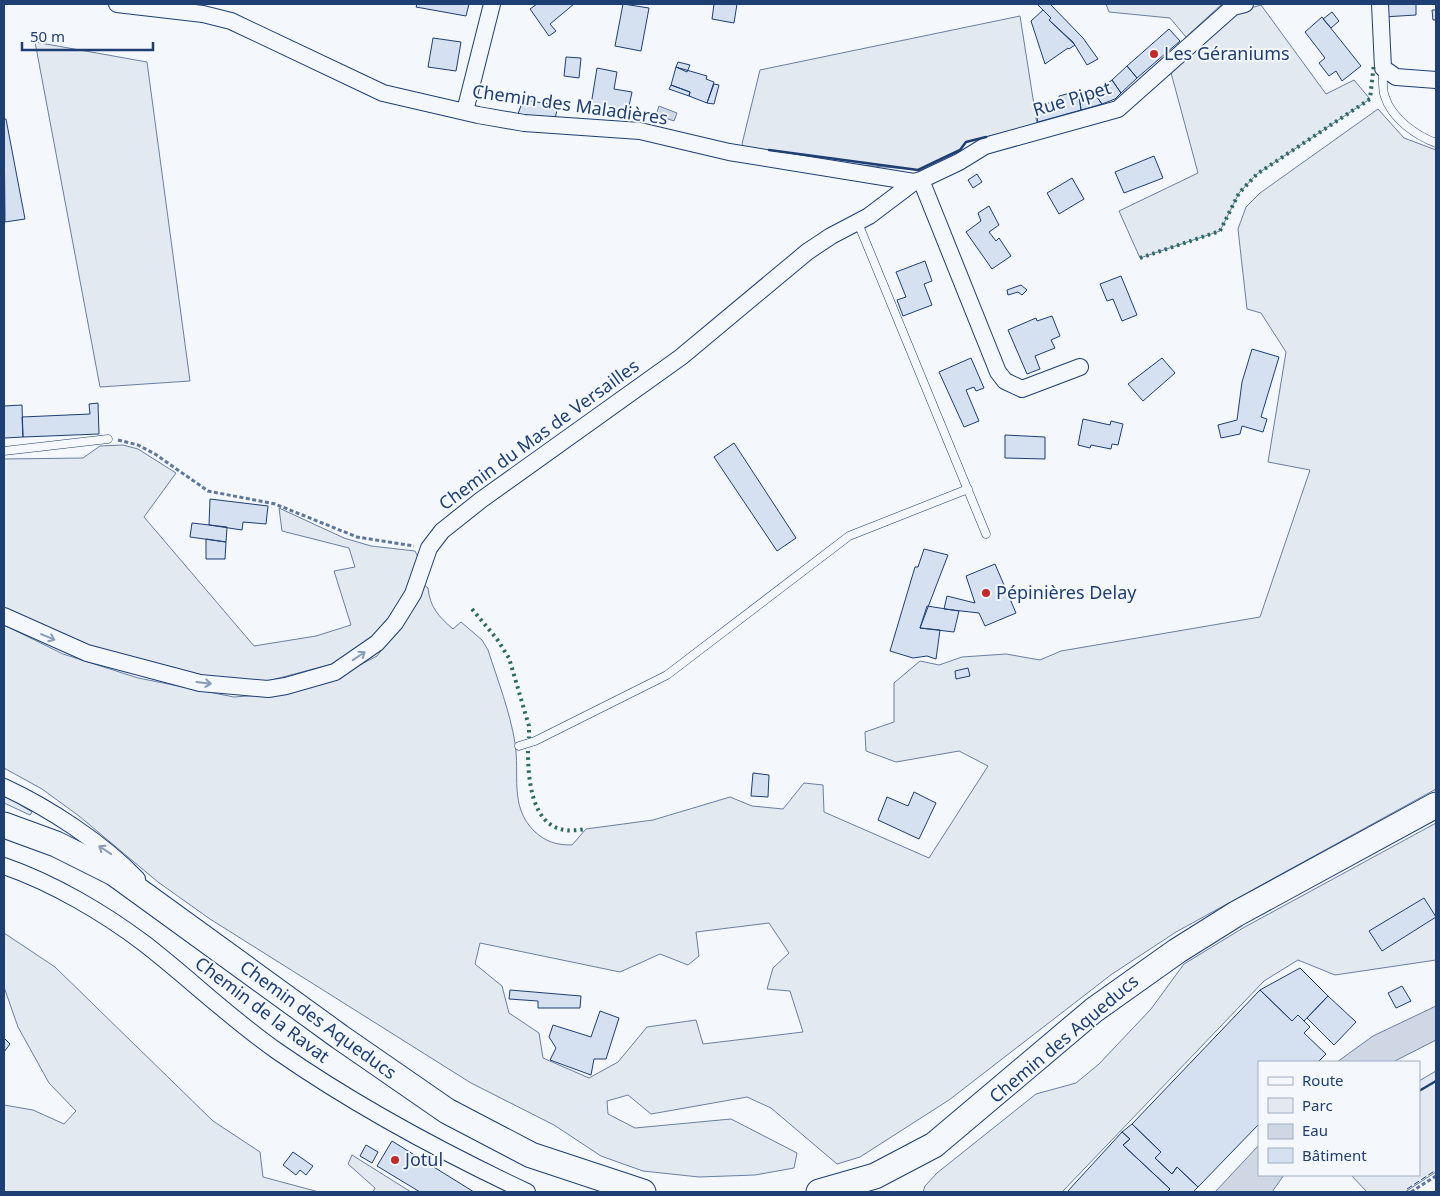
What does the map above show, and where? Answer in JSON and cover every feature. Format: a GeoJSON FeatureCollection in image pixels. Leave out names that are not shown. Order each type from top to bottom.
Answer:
{"type":"FeatureCollection","features":[{"type":"Feature","properties":{"kind":"main road","name":"Chemin des Aqueducs"},"geometry":{"type":"LineString","coordinates":[[819,1192],[874,1176],[934,1145],[1094,1010],[1177,951],[1236,914],[1436,804]]}},
{"type":"Feature","properties":{"kind":"main road","name":"Chemin des Aqueducs"},"geometry":{"type":"LineString","coordinates":[[4,825],[56,844],[114,872],[340,1037],[447,1111],[531,1155],[643,1192]]}},
{"type":"Feature","properties":{"kind":"street","name":"Chemin des Maladières"},"geometry":{"type":"LineString","coordinates":[[117,4],[203,14],[231,21],[383,93],[524,123],[640,131],[729,152],[918,181]]}},
{"type":"Feature","properties":{"kind":"street"},"geometry":{"type":"LineString","coordinates":[[465,111],[492,4]]}},
{"type":"Feature","properties":{"kind":"street","name":"Rue Pipet"},"geometry":{"type":"LineString","coordinates":[[918,181],[959,162],[985,146],[1118,109],[1233,7],[1245,4]]}},
{"type":"Feature","properties":{"kind":"street"},"geometry":{"type":"LineString","coordinates":[[1380,4],[1383,68],[1396,77],[1436,80]]}},
{"type":"Feature","properties":{"kind":"street"},"geometry":{"type":"LineString","coordinates":[[918,181],[998,372],[1005,381],[1022,389],[1080,368]]}},
{"type":"Feature","properties":{"kind":"street","name":"Chemin du Mas de Versailles"},"geometry":{"type":"LineString","coordinates":[[4,616],[87,652],[200,683],[259,688],[286,686],[335,672],[377,643],[395,623],[413,594],[429,548],[442,531],[481,500],[681,357],[807,252],[831,236],[869,216],[918,181]]}},
{"type":"Feature","properties":{"kind":"street"},"geometry":{"type":"LineString","coordinates":[[4,786],[45,809],[118,859],[164,908]]}},
{"type":"Feature","properties":{"kind":"street","name":"Chemin de la Ravat"},"geometry":{"type":"LineString","coordinates":[[4,866],[66,895],[124,929],[276,1051],[360,1105],[439,1149],[527,1192]]}},
{"type":"Feature","properties":{"kind":"lane"},"geometry":{"type":"LineString","coordinates":[[1383,68],[1385,97],[1396,114],[1409,128],[1436,143]]}},
{"type":"Feature","properties":{"kind":"lane"},"geometry":{"type":"LineString","coordinates":[[858,223],[986,534]]}},
{"type":"Feature","properties":{"kind":"lane"},"geometry":{"type":"LineString","coordinates":[[4,451],[108,438]]}},
{"type":"Feature","properties":{"kind":"lane"},"geometry":{"type":"LineString","coordinates":[[519,746],[544,737],[667,675],[849,536],[968,489]]}},
{"type":"Feature","properties":{"kind":"path"},"geometry":{"type":"LineString","coordinates":[[108,438],[138,445],[155,454],[208,491],[275,504],[357,537],[429,548]]}},
{"type":"Feature","properties":{"kind":"path"},"geometry":{"type":"LineString","coordinates":[[1411,1192],[1436,1176]]}},
{"type":"Feature","properties":{"kind":"green space"},"geometry":{"type":"Polygon","coordinates":[[[1106,4],[1222,4],[1186,37],[1170,18],[1109,12],[1106,4]]]}},
{"type":"Feature","properties":{"kind":"green space"},"geometry":{"type":"Polygon","coordinates":[[[1261,5],[1326,94],[1354,80],[1370,99],[1257,174],[1239,193],[1220,231],[1140,258],[1119,211],[1198,173],[1170,69],[1236,12],[1261,5]]]}},
{"type":"Feature","properties":{"kind":"green space"},"geometry":{"type":"Polygon","coordinates":[[[1020,16],[1037,124],[966,142],[960,150],[918,170],[850,164],[744,147],[742,144],[760,70],[1020,16]]]}},
{"type":"Feature","properties":{"kind":"green space"},"geometry":{"type":"Polygon","coordinates":[[[35,42],[147,62],[190,381],[100,387],[35,42]]]}},
{"type":"Feature","properties":{"kind":"green space"},"geometry":{"type":"Polygon","coordinates":[[[1378,109],[1404,138],[1436,150],[1436,789],[1176,932],[1112,974],[949,1100],[860,1157],[837,1164],[771,1108],[747,1097],[651,1114],[628,1095],[607,1101],[608,1114],[635,1128],[731,1119],[797,1153],[794,1168],[755,1175],[699,1177],[643,1171],[601,1156],[554,1125],[471,1083],[210,919],[158,882],[79,816],[42,789],[4,768],[4,625],[63,654],[138,678],[234,697],[288,693],[327,682],[377,656],[394,634],[423,584],[428,588],[433,606],[443,620],[453,629],[461,622],[482,640],[488,650],[513,731],[518,800],[521,811],[534,831],[543,838],[556,843],[572,845],[586,829],[653,820],[730,797],[752,806],[783,809],[804,783],[823,785],[824,812],[929,858],[988,766],[959,751],[896,762],[866,751],[865,732],[894,722],[894,683],[920,661],[939,665],[962,657],[1006,654],[1040,660],[1061,651],[1260,617],[1310,470],[1268,462],[1286,352],[1261,313],[1247,309],[1238,229],[1246,207],[1260,193],[1378,109]],[[769,923],[696,932],[699,956],[688,965],[660,954],[620,972],[480,943],[475,964],[502,986],[509,1013],[539,1033],[543,1058],[589,1078],[618,1062],[647,1027],[696,1020],[703,1044],[803,1032],[790,991],[767,989],[773,968],[789,953],[769,923]]]}},
{"type":"Feature","properties":{"kind":"green space"},"geometry":{"type":"Polygon","coordinates":[[[123,445],[138,449],[176,473],[144,517],[254,646],[316,636],[351,625],[334,571],[355,567],[349,548],[282,531],[279,508],[344,538],[371,546],[415,551],[419,559],[402,604],[382,630],[336,663],[264,682],[221,679],[154,668],[108,654],[4,608],[4,459],[83,458],[100,446],[123,445]]]}},
{"type":"Feature","properties":{"kind":"green space"},"geometry":{"type":"Polygon","coordinates":[[[4,795],[32,812],[30,815],[4,803],[4,795]]]}},
{"type":"Feature","properties":{"kind":"green space"},"geometry":{"type":"Polygon","coordinates":[[[1436,823],[1436,960],[1335,975],[1298,960],[1264,981],[1062,1192],[923,1192],[925,1186],[937,1173],[1036,1094],[1076,1083],[1099,1064],[1151,1009],[1184,964],[1243,928],[1436,823]]]}},
{"type":"Feature","properties":{"kind":"green space"},"geometry":{"type":"Polygon","coordinates":[[[4,933],[55,967],[213,1121],[260,1152],[263,1177],[319,1192],[4,1192],[4,1105],[33,1110],[64,1124],[76,1111],[49,1083],[18,1027],[4,987],[4,933]]]}},
{"type":"Feature","properties":{"kind":"green space"},"geometry":{"type":"Polygon","coordinates":[[[1436,1071],[1436,1172],[1405,1192],[1367,1192],[1352,1176],[1420,1176],[1420,1080],[1436,1071]]]}},
{"type":"Feature","properties":{"kind":"green space"},"geometry":{"type":"Polygon","coordinates":[[[352,1155],[411,1192],[373,1192],[375,1188],[348,1164],[352,1155]]]}},
{"type":"Feature","properties":{"kind":"water"},"geometry":{"type":"Polygon","coordinates":[[[659,106],[677,113],[674,121],[656,115],[659,106]]]}},
{"type":"Feature","properties":{"kind":"water"},"geometry":{"type":"Polygon","coordinates":[[[1436,1006],[1436,1040],[1395,1061],[1338,1061],[1373,1036],[1436,1006]]]}},
{"type":"Feature","properties":{"kind":"water"},"geometry":{"type":"Polygon","coordinates":[[[1258,1146],[1258,1176],[1283,1176],[1272,1192],[1215,1192],[1258,1146]]]}},
{"type":"Feature","properties":{"kind":"building"},"geometry":{"type":"Polygon","coordinates":[[[417,4],[469,4],[466,16],[416,7],[417,4]]]}},
{"type":"Feature","properties":{"kind":"building"},"geometry":{"type":"Polygon","coordinates":[[[537,4],[574,4],[550,24],[556,31],[549,36],[530,9],[537,4]]]}},
{"type":"Feature","properties":{"kind":"building"},"geometry":{"type":"Polygon","coordinates":[[[623,4],[649,8],[641,51],[615,46],[623,4]]]}},
{"type":"Feature","properties":{"kind":"building"},"geometry":{"type":"Polygon","coordinates":[[[714,4],[737,4],[734,23],[712,19],[714,4]]]}},
{"type":"Feature","properties":{"kind":"building"},"geometry":{"type":"Polygon","coordinates":[[[1037,4],[1050,4],[1083,38],[1098,59],[1087,65],[1073,42],[1049,20],[1051,18],[1037,4]]]}},
{"type":"Feature","properties":{"kind":"building"},"geometry":{"type":"Polygon","coordinates":[[[1382,4],[1416,4],[1416,15],[1383,17],[1382,4]]]}},
{"type":"Feature","properties":{"kind":"building"},"geometry":{"type":"Polygon","coordinates":[[[1043,10],[1051,18],[1049,20],[1075,45],[1045,64],[1031,21],[1043,10]]]}},
{"type":"Feature","properties":{"kind":"building"},"geometry":{"type":"Polygon","coordinates":[[[1432,10],[1436,10],[1436,20],[1433,20],[1432,10]]]}},
{"type":"Feature","properties":{"kind":"building"},"geometry":{"type":"Polygon","coordinates":[[[1332,12],[1339,21],[1331,28],[1323,19],[1332,12]]]}},
{"type":"Feature","properties":{"kind":"building"},"geometry":{"type":"Polygon","coordinates":[[[1322,17],[1361,66],[1342,81],[1336,71],[1329,76],[1319,63],[1325,58],[1305,32],[1322,17]]]}},
{"type":"Feature","properties":{"kind":"building","name":"Les Géraniums"},"geometry":{"type":"Polygon","coordinates":[[[1169,29],[1180,41],[1137,78],[1127,66],[1169,29]]]}},
{"type":"Feature","properties":{"kind":"building"},"geometry":{"type":"Polygon","coordinates":[[[433,38],[461,42],[456,71],[428,67],[433,38]]]}},
{"type":"Feature","properties":{"kind":"building"},"geometry":{"type":"Polygon","coordinates":[[[566,57],[581,58],[579,78],[564,76],[566,57]]]}},
{"type":"Feature","properties":{"kind":"building"},"geometry":{"type":"Polygon","coordinates":[[[678,62],[690,65],[687,72],[676,67],[678,62]]]}},
{"type":"Feature","properties":{"kind":"building"},"geometry":{"type":"Polygon","coordinates":[[[1127,66],[1137,78],[1121,93],[1112,80],[1127,66]]]}},
{"type":"Feature","properties":{"kind":"building"},"geometry":{"type":"Polygon","coordinates":[[[676,67],[707,76],[706,79],[714,82],[707,103],[689,96],[690,92],[671,85],[676,67]]]}},
{"type":"Feature","properties":{"kind":"building"},"geometry":{"type":"Polygon","coordinates":[[[597,68],[617,72],[614,89],[632,92],[628,111],[591,105],[597,68]]]}},
{"type":"Feature","properties":{"kind":"building"},"geometry":{"type":"Polygon","coordinates":[[[1112,80],[1121,93],[1115,99],[1102,104],[1094,93],[1112,80]]]}},
{"type":"Feature","properties":{"kind":"building"},"geometry":{"type":"Polygon","coordinates":[[[714,84],[719,85],[714,104],[707,103],[714,84]]]}},
{"type":"Feature","properties":{"kind":"building"},"geometry":{"type":"Polygon","coordinates":[[[671,85],[690,92],[689,96],[669,89],[671,85]]]}},
{"type":"Feature","properties":{"kind":"building"},"geometry":{"type":"Polygon","coordinates":[[[1078,91],[1081,110],[1038,122],[1034,107],[1060,100],[1059,96],[1078,91]]]}},
{"type":"Feature","properties":{"kind":"building"},"geometry":{"type":"Polygon","coordinates":[[[1094,93],[1102,104],[1081,110],[1080,101],[1094,93]]]}},
{"type":"Feature","properties":{"kind":"building"},"geometry":{"type":"Polygon","coordinates":[[[523,100],[558,105],[555,119],[518,114],[523,100]]]}},
{"type":"Feature","properties":{"kind":"building"},"geometry":{"type":"Polygon","coordinates":[[[4,119],[6,119],[25,219],[5,222],[4,119]]]}},
{"type":"Feature","properties":{"kind":"building"},"geometry":{"type":"Polygon","coordinates":[[[1154,156],[1163,178],[1124,193],[1115,172],[1154,156]]]}},
{"type":"Feature","properties":{"kind":"building"},"geometry":{"type":"Polygon","coordinates":[[[977,174],[982,182],[973,188],[968,180],[977,174]]]}},
{"type":"Feature","properties":{"kind":"building"},"geometry":{"type":"Polygon","coordinates":[[[1072,178],[1084,199],[1059,214],[1047,193],[1072,178]]]}},
{"type":"Feature","properties":{"kind":"building"},"geometry":{"type":"Polygon","coordinates":[[[989,206],[999,225],[989,232],[996,241],[999,238],[1011,256],[992,269],[966,232],[981,221],[978,213],[989,206]]]}},
{"type":"Feature","properties":{"kind":"building"},"geometry":{"type":"Polygon","coordinates":[[[925,261],[932,281],[924,284],[932,305],[903,316],[897,300],[906,297],[896,272],[925,261]]]}},
{"type":"Feature","properties":{"kind":"building"},"geometry":{"type":"Polygon","coordinates":[[[1121,276],[1137,315],[1122,321],[1113,299],[1107,301],[1100,284],[1121,276]]]}},
{"type":"Feature","properties":{"kind":"building"},"geometry":{"type":"Polygon","coordinates":[[[1021,285],[1027,290],[1022,295],[1018,292],[1008,295],[1007,290],[1021,285]]]}},
{"type":"Feature","properties":{"kind":"building"},"geometry":{"type":"Polygon","coordinates":[[[1052,316],[1060,336],[1051,340],[1055,348],[1035,356],[1040,369],[1027,374],[1008,330],[1036,318],[1037,321],[1052,316]]]}},
{"type":"Feature","properties":{"kind":"building"},"geometry":{"type":"Polygon","coordinates":[[[1252,349],[1279,357],[1261,417],[1267,419],[1263,432],[1242,426],[1240,434],[1221,438],[1218,425],[1237,420],[1242,382],[1252,349]]]}},
{"type":"Feature","properties":{"kind":"building"},"geometry":{"type":"Polygon","coordinates":[[[971,358],[984,388],[976,391],[974,387],[966,390],[979,421],[964,427],[939,372],[971,358]]]}},
{"type":"Feature","properties":{"kind":"building"},"geometry":{"type":"Polygon","coordinates":[[[1162,358],[1175,373],[1143,401],[1128,384],[1162,358]]]}},
{"type":"Feature","properties":{"kind":"building"},"geometry":{"type":"Polygon","coordinates":[[[98,403],[99,434],[23,437],[22,417],[90,414],[89,404],[98,403]]]}},
{"type":"Feature","properties":{"kind":"building"},"geometry":{"type":"Polygon","coordinates":[[[22,405],[23,437],[4,438],[4,406],[22,405]]]}},
{"type":"Feature","properties":{"kind":"building"},"geometry":{"type":"Polygon","coordinates":[[[1083,419],[1110,425],[1111,421],[1123,424],[1118,445],[1112,444],[1111,449],[1091,445],[1090,448],[1078,445],[1083,419]]]}},
{"type":"Feature","properties":{"kind":"building"},"geometry":{"type":"Polygon","coordinates":[[[1005,435],[1045,437],[1045,459],[1005,458],[1005,435]]]}},
{"type":"Feature","properties":{"kind":"building"},"geometry":{"type":"Polygon","coordinates":[[[734,443],[796,538],[777,551],[714,457],[734,443]]]}},
{"type":"Feature","properties":{"kind":"building"},"geometry":{"type":"Polygon","coordinates":[[[210,499],[268,506],[266,524],[243,522],[242,530],[209,525],[210,499]]]}},
{"type":"Feature","properties":{"kind":"building"},"geometry":{"type":"Polygon","coordinates":[[[192,523],[227,527],[226,542],[190,537],[192,523]]]}},
{"type":"Feature","properties":{"kind":"building"},"geometry":{"type":"Polygon","coordinates":[[[206,539],[226,542],[225,559],[206,559],[206,539]]]}},
{"type":"Feature","properties":{"kind":"building"},"geometry":{"type":"Polygon","coordinates":[[[924,549],[948,555],[920,628],[940,630],[936,659],[927,656],[913,658],[890,651],[915,567],[918,567],[924,549]]]}},
{"type":"Feature","properties":{"kind":"building"},"geometry":{"type":"Polygon","coordinates":[[[995,564],[1016,613],[985,626],[979,613],[944,609],[947,596],[975,603],[966,576],[995,564]]]}},
{"type":"Feature","properties":{"kind":"building"},"geometry":{"type":"Polygon","coordinates":[[[927,606],[959,611],[954,632],[920,628],[927,606]]]}},
{"type":"Feature","properties":{"kind":"building"},"geometry":{"type":"Polygon","coordinates":[[[968,668],[970,676],[956,679],[955,671],[968,668]]]}},
{"type":"Feature","properties":{"kind":"building"},"geometry":{"type":"Polygon","coordinates":[[[753,773],[769,775],[768,797],[751,796],[753,773]]]}},
{"type":"Feature","properties":{"kind":"building"},"geometry":{"type":"Polygon","coordinates":[[[914,792],[936,803],[919,839],[878,820],[887,797],[908,806],[914,792]]]}},
{"type":"Feature","properties":{"kind":"building"},"geometry":{"type":"Polygon","coordinates":[[[1424,898],[1436,917],[1382,951],[1369,931],[1424,898]]]}},
{"type":"Feature","properties":{"kind":"building"},"geometry":{"type":"Polygon","coordinates":[[[1300,968],[1328,996],[1304,1021],[1298,1015],[1292,1021],[1260,990],[1300,968]]]}},
{"type":"Feature","properties":{"kind":"building"},"geometry":{"type":"Polygon","coordinates":[[[1402,986],[1411,1001],[1396,1008],[1388,993],[1402,986]]]}},
{"type":"Feature","properties":{"kind":"building"},"geometry":{"type":"Polygon","coordinates":[[[510,990],[581,996],[580,1008],[538,1008],[538,1001],[509,999],[510,990]]]}},
{"type":"Feature","properties":{"kind":"building"},"geometry":{"type":"Polygon","coordinates":[[[1260,990],[1292,1021],[1298,1015],[1310,1027],[1304,1033],[1326,1054],[1319,1061],[1258,1061],[1258,1125],[1198,1187],[1177,1167],[1172,1174],[1155,1158],[1161,1152],[1132,1124],[1260,990]]]}},
{"type":"Feature","properties":{"kind":"building"},"geometry":{"type":"Polygon","coordinates":[[[1328,996],[1356,1022],[1334,1045],[1307,1018],[1328,996]]]}},
{"type":"Feature","properties":{"kind":"building"},"geometry":{"type":"Polygon","coordinates":[[[600,1011],[619,1018],[606,1059],[594,1059],[591,1075],[550,1060],[556,1048],[549,1037],[553,1025],[591,1037],[600,1011]]]}},
{"type":"Feature","properties":{"kind":"building"},"geometry":{"type":"Polygon","coordinates":[[[4,1038],[10,1044],[4,1052],[4,1038]]]}},
{"type":"Feature","properties":{"kind":"building"},"geometry":{"type":"Polygon","coordinates":[[[1132,1124],[1161,1152],[1155,1158],[1172,1174],[1177,1167],[1198,1187],[1193,1192],[1167,1192],[1170,1189],[1123,1145],[1130,1139],[1122,1132],[1132,1124]]]}},
{"type":"Feature","properties":{"kind":"building"},"geometry":{"type":"Polygon","coordinates":[[[1122,1132],[1130,1139],[1123,1145],[1170,1189],[1167,1192],[1067,1192],[1122,1132]]]}},
{"type":"Feature","properties":{"kind":"building"},"geometry":{"type":"Polygon","coordinates":[[[392,1141],[474,1192],[420,1192],[377,1166],[392,1141]]]}},
{"type":"Feature","properties":{"kind":"building"},"geometry":{"type":"Polygon","coordinates":[[[366,1145],[378,1152],[372,1163],[360,1156],[366,1145]]]}},
{"type":"Feature","properties":{"kind":"building"},"geometry":{"type":"Polygon","coordinates":[[[293,1152],[313,1166],[306,1175],[300,1170],[296,1175],[283,1165],[293,1152]]]}},
{"type":"Feature","properties":{"kind":"hedge"},"geometry":{"type":"LineString","coordinates":[[1140,258],[1220,231],[1239,193],[1257,174],[1370,99],[1374,63]]}},
{"type":"Feature","properties":{"kind":"hedge"},"geometry":{"type":"LineString","coordinates":[[472,609],[497,639],[509,658],[529,726],[529,738]]}},
{"type":"Feature","properties":{"kind":"hedge"},"geometry":{"type":"LineString","coordinates":[[528,751],[531,787],[539,811],[545,820],[554,827],[566,830],[586,829]]}},
{"type":"Feature","properties":{"kind":"fence"},"geometry":{"type":"LineString","coordinates":[[1407,1189],[1436,1170]]}},
{"type":"Feature","properties":{"kind":"wall"},"geometry":{"type":"LineString","coordinates":[[769,150],[918,170],[960,150],[966,142],[986,137]]}},
{"type":"Feature","properties":{"kind":"wall"},"geometry":{"type":"LineString","coordinates":[[1420,1090],[1436,1081]]}},
{"type":"Feature","properties":{"kind":"place","name":"Les Géraniums"},"geometry":{"type":"Point","coordinates":[1154,54]}},
{"type":"Feature","properties":{"kind":"place","name":"Pépinières Delay"},"geometry":{"type":"Point","coordinates":[986,593]}},
{"type":"Feature","properties":{"kind":"place","name":"Jotul"},"geometry":{"type":"Point","coordinates":[395,1160]}}]}
